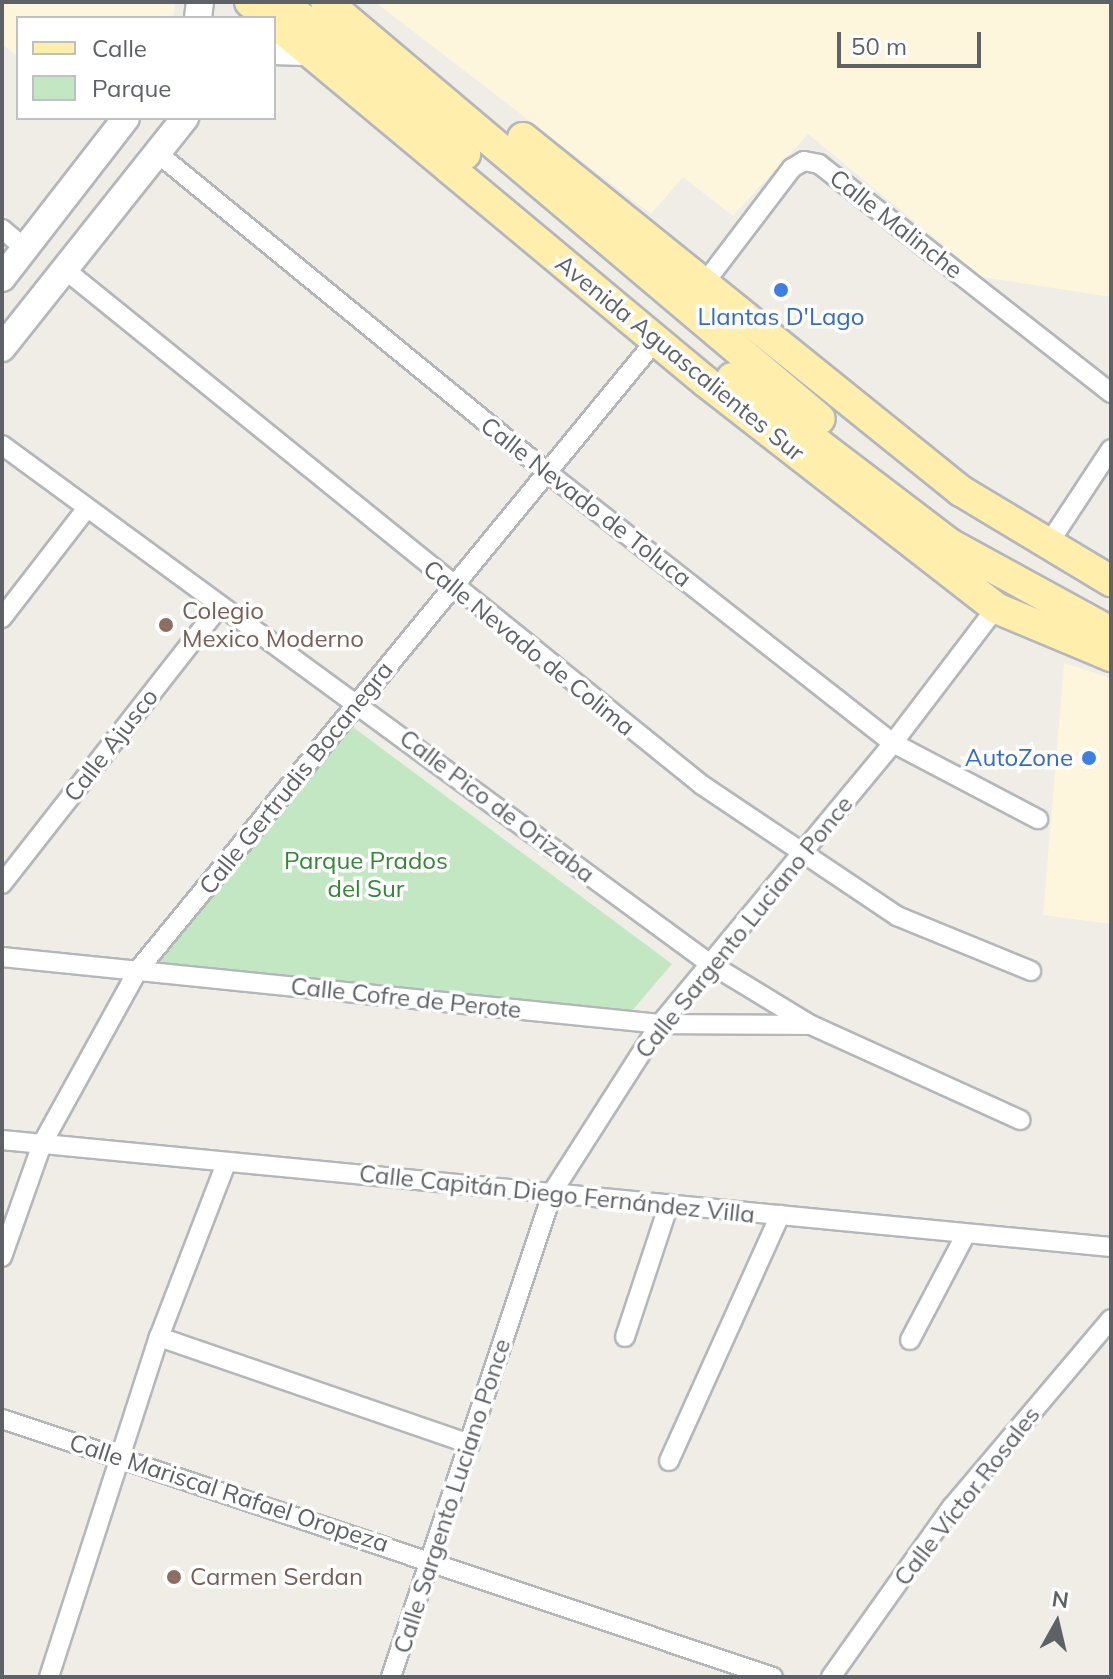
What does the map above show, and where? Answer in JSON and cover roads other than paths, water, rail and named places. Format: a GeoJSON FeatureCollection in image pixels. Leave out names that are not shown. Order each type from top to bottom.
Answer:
{"type":"FeatureCollection","features":[{"type":"Feature","properties":{"kind":"main road"},"geometry":{"type":"LineString","coordinates":[[250,2],[267,16]]}},
{"type":"Feature","properties":{"kind":"main road","name":"Avenida Aguascalientes Sur"},"geometry":{"type":"LineString","coordinates":[[282,2],[662,323],[903,510],[979,562],[1111,632]]}},
{"type":"Feature","properties":{"kind":"main road","name":"Avenida Aguascalientes Sur"},"geometry":{"type":"LineString","coordinates":[[326,2],[745,357],[942,514],[1023,566],[1111,611]]}},
{"type":"Feature","properties":{"kind":"main road"},"geometry":{"type":"LineString","coordinates":[[358,2],[915,456],[1047,546],[1111,581]]}},
{"type":"Feature","properties":{"kind":"main road","name":"Avenida Aguascalientes Sur"},"geometry":{"type":"LineString","coordinates":[[276,24],[656,340],[996,608],[1111,656]]}},
{"type":"Feature","properties":{"kind":"street"},"geometry":{"type":"LineString","coordinates":[[276,51],[311,52]]}},
{"type":"Feature","properties":{"kind":"street"},"geometry":{"type":"LineString","coordinates":[[2,278],[124,120]]}},
{"type":"Feature","properties":{"kind":"street"},"geometry":{"type":"LineString","coordinates":[[2,348],[183,120]]}},
{"type":"Feature","properties":{"kind":"street","name":"Calle Nevado de Toluca"},"geometry":{"type":"LineString","coordinates":[[156,152],[547,472],[893,743],[1038,819]]}},
{"type":"Feature","properties":{"kind":"street","name":"Calle Malinche"},"geometry":{"type":"LineString","coordinates":[[703,285],[792,168],[804,161],[819,164],[1111,393]]}},
{"type":"Feature","properties":{"kind":"street"},"geometry":{"type":"LineString","coordinates":[[2,229],[25,248]]}},
{"type":"Feature","properties":{"kind":"street","name":"Calle Nevado de Colima"},"geometry":{"type":"LineString","coordinates":[[63,268],[454,589],[702,785],[897,916],[1031,971]]}},
{"type":"Feature","properties":{"kind":"street","name":"Calle Gertrudis Bocanegra"},"geometry":{"type":"LineString","coordinates":[[2,1257],[42,1144],[138,970],[656,340]]}},
{"type":"Feature","properties":{"kind":"street","name":"Calle Pico de Orizaba"},"geometry":{"type":"LineString","coordinates":[[2,445],[220,606],[357,702],[709,963],[811,1025],[1020,1120]]}},
{"type":"Feature","properties":{"kind":"street"},"geometry":{"type":"LineString","coordinates":[[1047,546],[1111,449]]}},
{"type":"Feature","properties":{"kind":"street"},"geometry":{"type":"LineString","coordinates":[[2,618],[87,508]]}},
{"type":"Feature","properties":{"kind":"street","name":"Calle Ajusco"},"geometry":{"type":"LineString","coordinates":[[2,884],[220,606]]}},
{"type":"Feature","properties":{"kind":"street","name":"Calle Sargento Luciano Ponce"},"geometry":{"type":"LineString","coordinates":[[391,1677],[553,1191],[660,1024],[798,852],[893,743],[996,608]]}},
{"type":"Feature","properties":{"kind":"street","name":"Calle Cofre de Perote"},"geometry":{"type":"LineString","coordinates":[[2,957],[660,1024],[811,1025]]}},
{"type":"Feature","properties":{"kind":"street","name":"Calle Capitán Diego Fernández Villa"},"geometry":{"type":"LineString","coordinates":[[2,1140],[1111,1247]]}},
{"type":"Feature","properties":{"kind":"street"},"geometry":{"type":"LineString","coordinates":[[49,1677],[159,1337],[226,1163]]}},
{"type":"Feature","properties":{"kind":"street"},"geometry":{"type":"LineString","coordinates":[[625,1337],[669,1204]]}},
{"type":"Feature","properties":{"kind":"street"},"geometry":{"type":"LineString","coordinates":[[669,1461],[780,1215]]}},
{"type":"Feature","properties":{"kind":"street"},"geometry":{"type":"LineString","coordinates":[[910,1340],[966,1234]]}},
{"type":"Feature","properties":{"kind":"street","name":"Calle Víctor Rosales"},"geometry":{"type":"LineString","coordinates":[[831,1677],[952,1507],[1111,1319]]}},
{"type":"Feature","properties":{"kind":"street"},"geometry":{"type":"LineString","coordinates":[[159,1337],[470,1444]]}},
{"type":"Feature","properties":{"kind":"street","name":"Calle Mariscal Rafael Oropeza"},"geometry":{"type":"LineString","coordinates":[[2,1419],[773,1677]]}},
{"type":"Feature","properties":{"kind":"place","name":"Llantas D'Lago"},"geometry":{"type":"Point","coordinates":[781,290]}},
{"type":"Feature","properties":{"kind":"place","name":"Colegio Mexico Moderno"},"geometry":{"type":"Point","coordinates":[166,625]}},
{"type":"Feature","properties":{"kind":"place","name":"AutoZone"},"geometry":{"type":"Point","coordinates":[1089,758]}},
{"type":"Feature","properties":{"kind":"place","name":"Carmen Serdan"},"geometry":{"type":"Point","coordinates":[174,1577]}},
{"type":"Feature","properties":{"kind":"park label","name":"Parque Prados del Sur"},"geometry":{"type":"Point","coordinates":[366,875]}}]}
